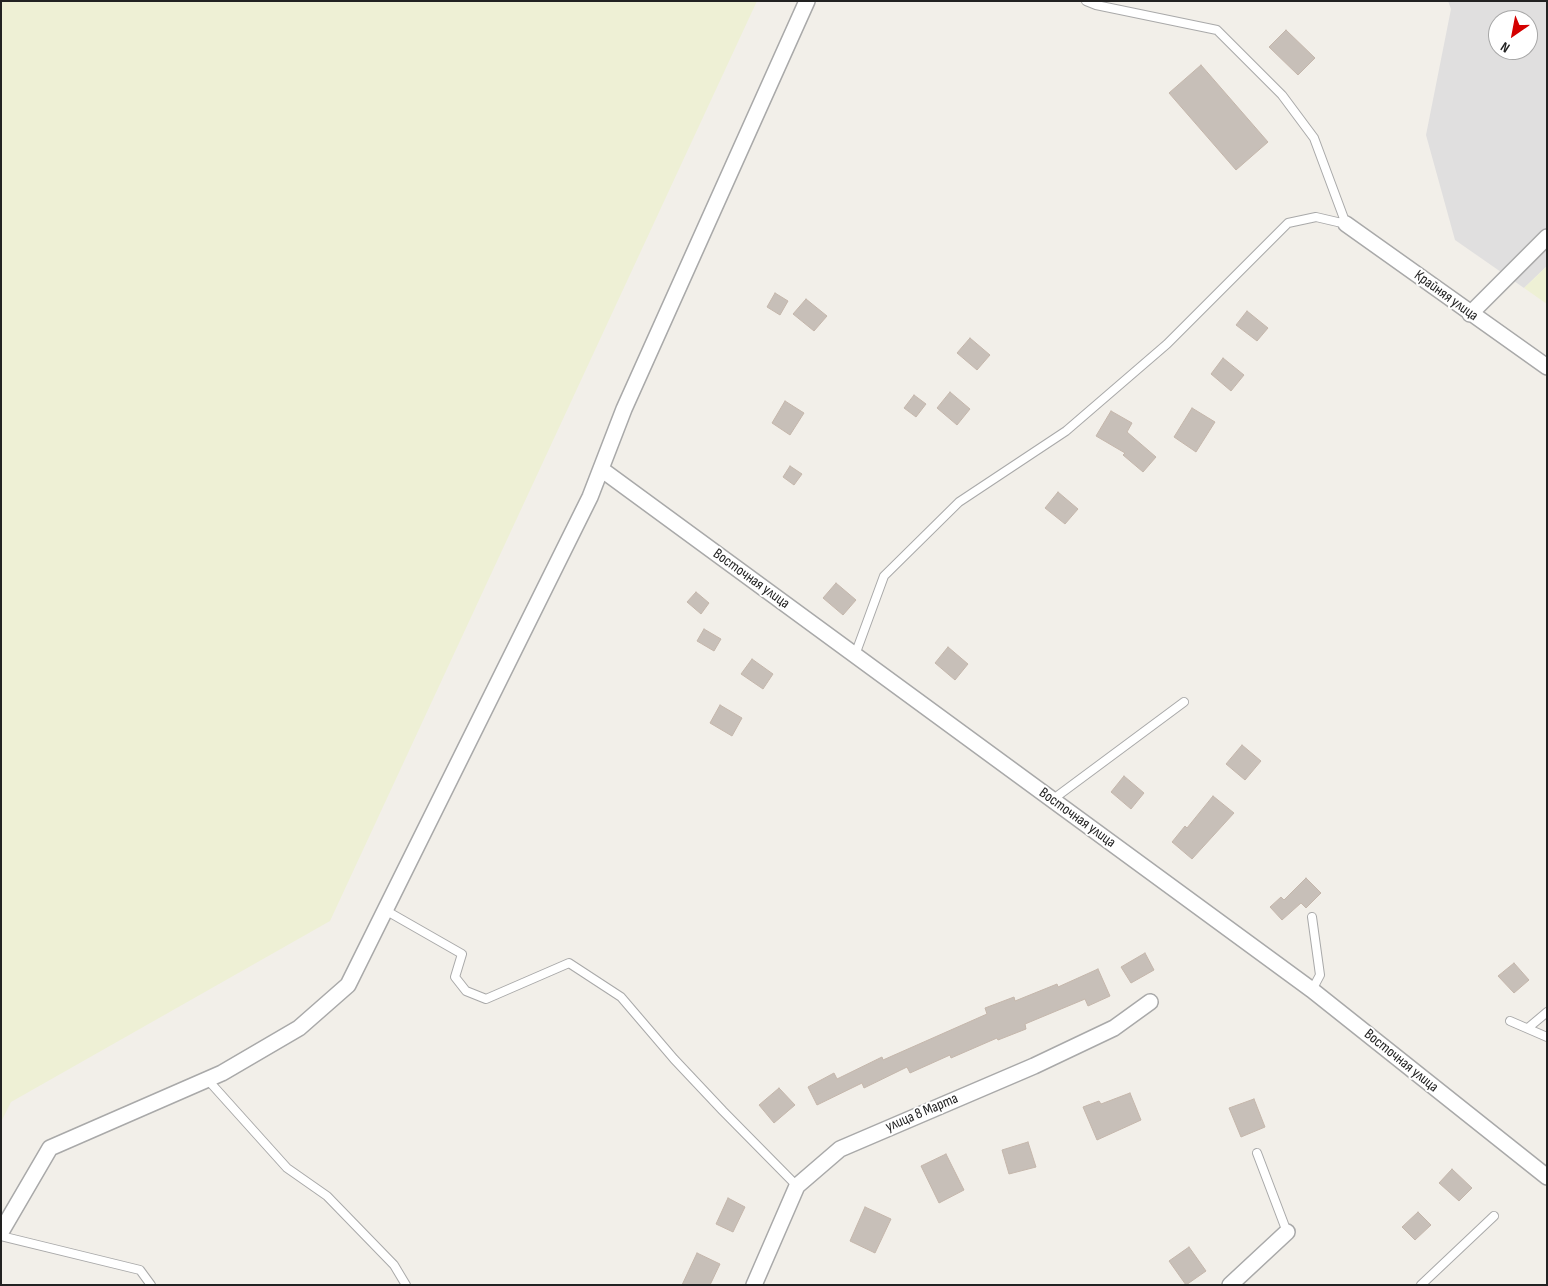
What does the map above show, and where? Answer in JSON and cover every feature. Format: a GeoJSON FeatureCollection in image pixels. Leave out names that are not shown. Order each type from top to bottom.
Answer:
{"type":"FeatureCollection","features":[{"type":"Feature","properties":{"kind":"street"},"geometry":{"type":"LineString","coordinates":[[1,1232],[50,1148],[222,1073],[299,1028],[348,984],[590,497],[624,409],[807,1]]}},
{"type":"Feature","properties":{"kind":"street","name":"Крайняя улица"},"geometry":{"type":"LineString","coordinates":[[1346,224],[1547,367]]}},
{"type":"Feature","properties":{"kind":"street"},"geometry":{"type":"LineString","coordinates":[[1470,314],[1547,238]]}},
{"type":"Feature","properties":{"kind":"street","name":"Восточная улица"},"geometry":{"type":"LineString","coordinates":[[601,468],[1312,990],[1547,1177]]}},
{"type":"Feature","properties":{"kind":"street","name":"улица 8 Марта"},"geometry":{"type":"LineString","coordinates":[[754,1285],[797,1186],[840,1149],[1034,1066],[1114,1028],[1150,1002]]}},
{"type":"Feature","properties":{"kind":"street"},"geometry":{"type":"LineString","coordinates":[[1230,1285],[1287,1232]]}},
{"type":"Feature","properties":{"kind":"lane"},"geometry":{"type":"LineString","coordinates":[[1086,1],[1096,5],[1217,30],[1282,96],[1314,138],[1346,224]]}},
{"type":"Feature","properties":{"kind":"lane"},"geometry":{"type":"LineString","coordinates":[[855,655],[884,576],[959,502],[1066,431],[1167,344],[1288,223],[1316,217],[1346,224]]}},
{"type":"Feature","properties":{"kind":"lane"},"geometry":{"type":"LineString","coordinates":[[1052,800],[1184,702]]}},
{"type":"Feature","properties":{"kind":"lane"},"geometry":{"type":"LineString","coordinates":[[385,910],[462,954],[455,977],[466,991],[486,999],[569,963],[621,997],[710,1098],[797,1186]]}},
{"type":"Feature","properties":{"kind":"lane"},"geometry":{"type":"LineString","coordinates":[[1312,917],[1320,975],[1312,990]]}},
{"type":"Feature","properties":{"kind":"lane"},"geometry":{"type":"LineString","coordinates":[[1528,1028],[1547,1012]]}},
{"type":"Feature","properties":{"kind":"lane"},"geometry":{"type":"LineString","coordinates":[[1510,1021],[1547,1037]]}},
{"type":"Feature","properties":{"kind":"lane"},"geometry":{"type":"LineString","coordinates":[[207,1079],[287,1168],[327,1196],[394,1265],[406,1285]]}},
{"type":"Feature","properties":{"kind":"lane"},"geometry":{"type":"LineString","coordinates":[[1257,1153],[1287,1232]]}},
{"type":"Feature","properties":{"kind":"lane"},"geometry":{"type":"LineString","coordinates":[[1421,1285],[1494,1216]]}},
{"type":"Feature","properties":{"kind":"lane"},"geometry":{"type":"LineString","coordinates":[[1,1236],[140,1270],[151,1285]]}},
{"type":"Feature","properties":{"kind":"shaded area"},"geometry":{"type":"Polygon","coordinates":[[[1448,1],[1547,1],[1547,266],[1524,288],[1455,240],[1426,135],[1451,9],[1448,1]]]}},
{"type":"Feature","properties":{"kind":"green space"},"geometry":{"type":"Polygon","coordinates":[[[1,1],[757,1],[330,921],[11,1102],[1,1122],[1,1]]]}},
{"type":"Feature","properties":{"kind":"green space"},"geometry":{"type":"Polygon","coordinates":[[[1547,266],[1547,304],[1524,288],[1547,266]]]}},
{"type":"Feature","properties":{"kind":"building"},"geometry":{"type":"Polygon","coordinates":[[[1286,30],[1315,58],[1298,75],[1269,47],[1286,30]]]}},
{"type":"Feature","properties":{"kind":"building"},"geometry":{"type":"Polygon","coordinates":[[[1201,65],[1268,142],[1236,170],[1169,93],[1201,65]]]}},
{"type":"Feature","properties":{"kind":"building"},"geometry":{"type":"Polygon","coordinates":[[[775,293],[788,301],[780,315],[767,307],[775,293]]]}},
{"type":"Feature","properties":{"kind":"building"},"geometry":{"type":"Polygon","coordinates":[[[806,299],[827,316],[814,331],[793,314],[806,299]]]}},
{"type":"Feature","properties":{"kind":"building"},"geometry":{"type":"Polygon","coordinates":[[[1247,311],[1268,328],[1257,341],[1236,325],[1247,311]]]}},
{"type":"Feature","properties":{"kind":"building"},"geometry":{"type":"Polygon","coordinates":[[[970,338],[990,355],[977,370],[957,353],[970,338]]]}},
{"type":"Feature","properties":{"kind":"building"},"geometry":{"type":"Polygon","coordinates":[[[1223,358],[1244,375],[1231,391],[1211,374],[1223,358]]]}},
{"type":"Feature","properties":{"kind":"building"},"geometry":{"type":"Polygon","coordinates":[[[950,392],[970,409],[957,425],[937,408],[950,392]]]}},
{"type":"Feature","properties":{"kind":"building"},"geometry":{"type":"Polygon","coordinates":[[[914,395],[926,404],[916,417],[904,408],[914,395]]]}},
{"type":"Feature","properties":{"kind":"building"},"geometry":{"type":"Polygon","coordinates":[[[785,401],[804,413],[790,435],[772,423],[785,401]]]}},
{"type":"Feature","properties":{"kind":"building"},"geometry":{"type":"Polygon","coordinates":[[[1192,408],[1215,422],[1196,452],[1174,437],[1192,408]]]}},
{"type":"Feature","properties":{"kind":"building"},"geometry":{"type":"Polygon","coordinates":[[[1111,411],[1132,423],[1127,432],[1156,457],[1143,472],[1123,455],[1125,453],[1096,436],[1111,411]]]}},
{"type":"Feature","properties":{"kind":"building"},"geometry":{"type":"Polygon","coordinates":[[[790,466],[802,474],[794,485],[783,477],[790,466]]]}},
{"type":"Feature","properties":{"kind":"building"},"geometry":{"type":"Polygon","coordinates":[[[1058,492],[1078,509],[1065,524],[1045,508],[1058,492]]]}},
{"type":"Feature","properties":{"kind":"building"},"geometry":{"type":"Polygon","coordinates":[[[836,583],[856,600],[843,615],[823,598],[836,583]]]}},
{"type":"Feature","properties":{"kind":"building"},"geometry":{"type":"Polygon","coordinates":[[[696,592],[709,603],[701,614],[687,602],[696,592]]]}},
{"type":"Feature","properties":{"kind":"building"},"geometry":{"type":"Polygon","coordinates":[[[704,629],[721,639],[714,651],[697,641],[704,629]]]}},
{"type":"Feature","properties":{"kind":"building"},"geometry":{"type":"Polygon","coordinates":[[[948,647],[968,664],[955,680],[935,663],[948,647]]]}},
{"type":"Feature","properties":{"kind":"building"},"geometry":{"type":"Polygon","coordinates":[[[752,659],[773,674],[763,689],[741,674],[752,659]]]}},
{"type":"Feature","properties":{"kind":"building"},"geometry":{"type":"Polygon","coordinates":[[[720,705],[742,718],[732,736],[710,723],[720,705]]]}},
{"type":"Feature","properties":{"kind":"building"},"geometry":{"type":"Polygon","coordinates":[[[1242,745],[1261,761],[1245,780],[1226,764],[1242,745]]]}},
{"type":"Feature","properties":{"kind":"building"},"geometry":{"type":"Polygon","coordinates":[[[1124,776],[1144,793],[1131,809],[1111,792],[1124,776]]]}},
{"type":"Feature","properties":{"kind":"building"},"geometry":{"type":"Polygon","coordinates":[[[1213,796],[1234,813],[1192,859],[1172,842],[1185,826],[1187,828],[1213,796]]]}},
{"type":"Feature","properties":{"kind":"building"},"geometry":{"type":"Polygon","coordinates":[[[1306,878],[1321,893],[1306,908],[1301,903],[1282,920],[1270,907],[1281,897],[1284,900],[1306,878]]]}},
{"type":"Feature","properties":{"kind":"building"},"geometry":{"type":"Polygon","coordinates":[[[1145,953],[1154,970],[1131,983],[1121,967],[1145,953]]]}},
{"type":"Feature","properties":{"kind":"building"},"geometry":{"type":"Polygon","coordinates":[[[1514,963],[1529,980],[1514,993],[1498,976],[1514,963]]]}},
{"type":"Feature","properties":{"kind":"building"},"geometry":{"type":"Polygon","coordinates":[[[1098,969],[1110,996],[1088,1006],[1085,999],[1025,1024],[1026,1029],[998,1040],[997,1038],[951,1058],[950,1055],[910,1073],[907,1067],[864,1088],[862,1083],[817,1105],[808,1087],[834,1073],[837,1079],[882,1057],[883,1060],[987,1014],[985,1008],[1014,997],[1015,1001],[1057,984],[1058,987],[1098,969]]]}},
{"type":"Feature","properties":{"kind":"building"},"geometry":{"type":"Polygon","coordinates":[[[779,1088],[795,1105],[774,1123],[759,1105],[779,1088]]]}},
{"type":"Feature","properties":{"kind":"building"},"geometry":{"type":"Polygon","coordinates":[[[1130,1093],[1141,1120],[1097,1140],[1083,1107],[1099,1101],[1101,1104],[1130,1093]]]}},
{"type":"Feature","properties":{"kind":"building"},"geometry":{"type":"Polygon","coordinates":[[[1254,1099],[1265,1127],[1241,1137],[1229,1108],[1254,1099]]]}},
{"type":"Feature","properties":{"kind":"building"},"geometry":{"type":"Polygon","coordinates":[[[1028,1142],[1036,1167],[1009,1174],[1002,1150],[1028,1142]]]}},
{"type":"Feature","properties":{"kind":"building"},"geometry":{"type":"Polygon","coordinates":[[[946,1154],[964,1190],[939,1203],[921,1166],[946,1154]]]}},
{"type":"Feature","properties":{"kind":"building"},"geometry":{"type":"Polygon","coordinates":[[[1452,1169],[1472,1188],[1459,1201],[1439,1183],[1452,1169]]]}},
{"type":"Feature","properties":{"kind":"building"},"geometry":{"type":"Polygon","coordinates":[[[728,1198],[745,1207],[733,1232],[716,1224],[728,1198]]]}},
{"type":"Feature","properties":{"kind":"building"},"geometry":{"type":"Polygon","coordinates":[[[865,1207],[891,1219],[875,1253],[850,1241],[865,1207]]]}},
{"type":"Feature","properties":{"kind":"building"},"geometry":{"type":"Polygon","coordinates":[[[1418,1212],[1431,1225],[1415,1240],[1402,1227],[1418,1212]]]}},
{"type":"Feature","properties":{"kind":"building"},"geometry":{"type":"Polygon","coordinates":[[[1189,1247],[1206,1271],[1186,1285],[1169,1261],[1189,1247]]]}},
{"type":"Feature","properties":{"kind":"building"},"geometry":{"type":"Polygon","coordinates":[[[697,1253],[720,1264],[710,1285],[682,1285],[697,1253]]]}}]}
